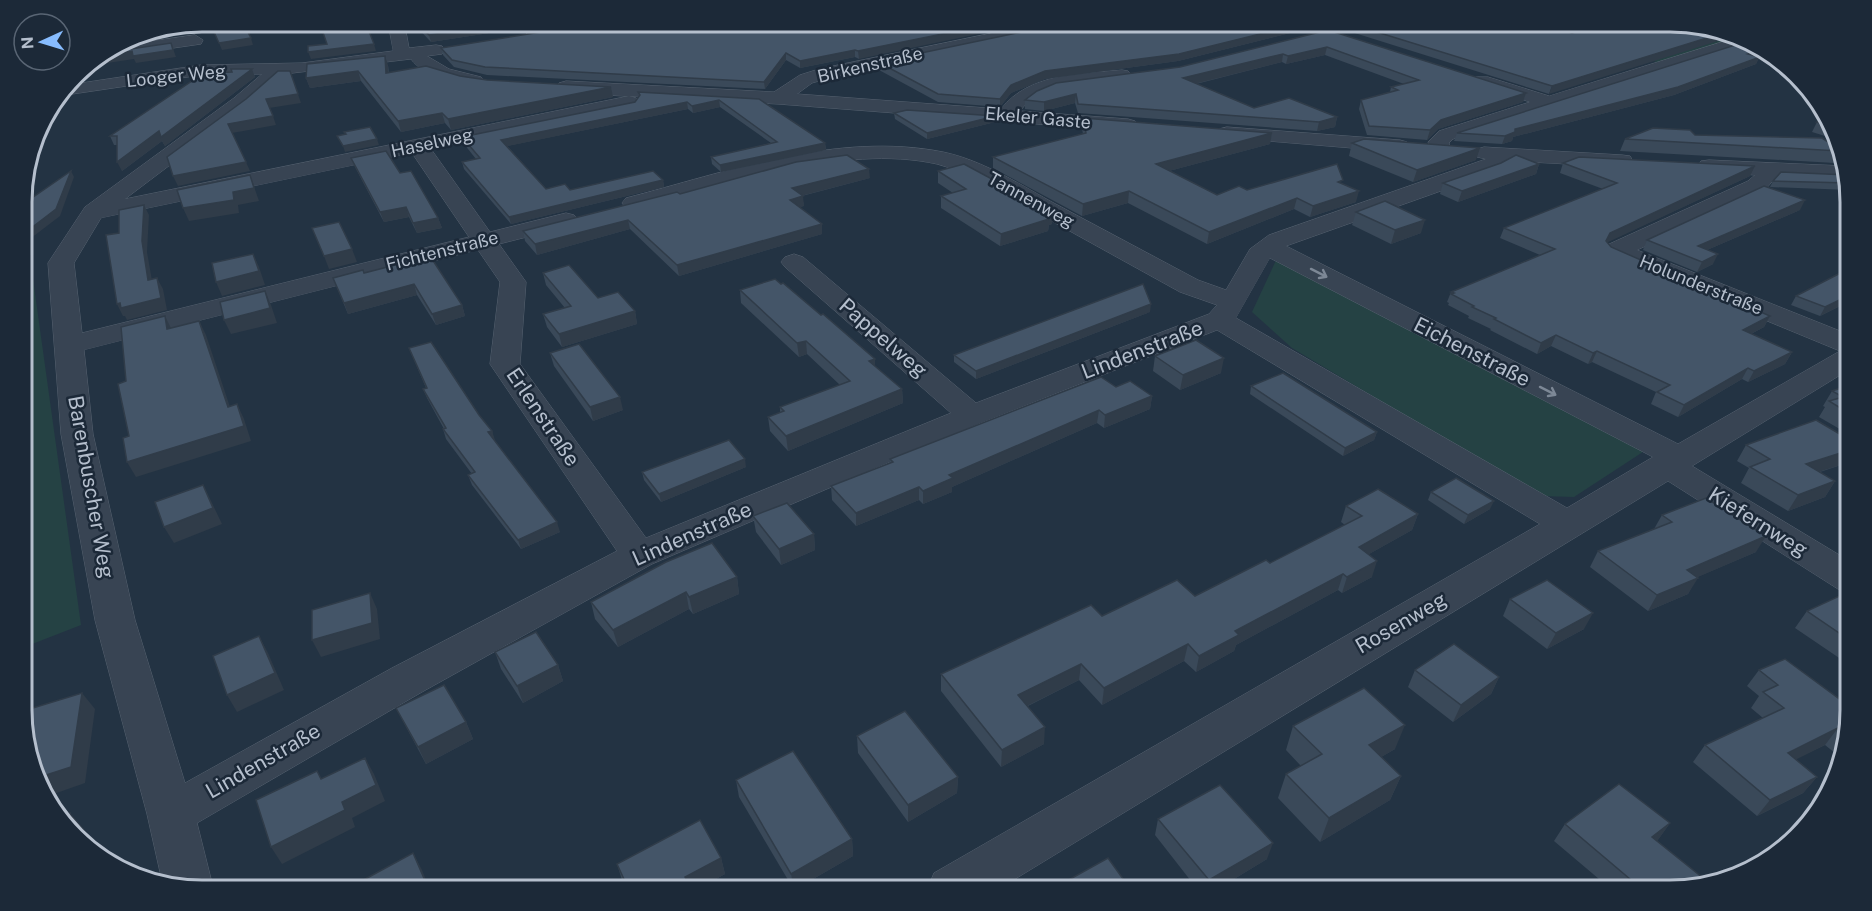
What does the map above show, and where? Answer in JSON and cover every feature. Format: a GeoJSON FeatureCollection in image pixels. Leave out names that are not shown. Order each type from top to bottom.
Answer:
{"type":"FeatureCollection","features":[{"type":"Feature","properties":{"kind":"street","name":"Birkenstraße"},"geometry":{"type":"LineString","coordinates":[[777,98],[806,79],[1024,31]]}},
{"type":"Feature","properties":{"kind":"street"},"geometry":{"type":"LineString","coordinates":[[126,49],[197,32],[201,70]]}},
{"type":"Feature","properties":{"kind":"street"},"geometry":{"type":"LineString","coordinates":[[400,32],[409,55],[438,71],[460,78],[499,84]]}},
{"type":"Feature","properties":{"kind":"street"},"geometry":{"type":"LineString","coordinates":[[519,36],[545,32]]}},
{"type":"Feature","properties":{"kind":"street"},"geometry":{"type":"LineString","coordinates":[[1440,149],[1438,142],[1446,135],[1732,44]]}},
{"type":"Feature","properties":{"kind":"street","name":"Looger Weg"},"geometry":{"type":"LineString","coordinates":[[74,89],[201,70],[278,70],[450,48]]}},
{"type":"Feature","properties":{"kind":"street","name":"Barenbuscher Weg"},"geometry":{"type":"LineString","coordinates":[[186,879],[171,814],[115,620],[77,434],[61,263],[93,212],[241,102],[278,70]]}},
{"type":"Feature","properties":{"kind":"street"},"geometry":{"type":"LineString","coordinates":[[1007,115],[1011,107],[1031,92],[1064,83],[1137,74]]}},
{"type":"Feature","properties":{"kind":"street"},"geometry":{"type":"LineString","coordinates":[[1460,74],[1549,102]]}},
{"type":"Feature","properties":{"kind":"street","name":"Ekeler Gaste"},"geometry":{"type":"LineString","coordinates":[[545,86],[777,98],[1143,126]]}},
{"type":"Feature","properties":{"kind":"street","name":"Haselweg"},"geometry":{"type":"LineString","coordinates":[[93,212],[641,100],[663,93]]}},
{"type":"Feature","properties":{"kind":"street"},"geometry":{"type":"LineString","coordinates":[[1211,132],[1646,162]]}},
{"type":"Feature","properties":{"kind":"street","name":"Erlenstraße"},"geometry":{"type":"LineString","coordinates":[[418,146],[513,282],[505,364],[639,555]]}},
{"type":"Feature","properties":{"kind":"street","name":"Tannenweg"},"geometry":{"type":"LineString","coordinates":[[816,159],[900,153],[958,161],[1189,286],[1226,311]]}},
{"type":"Feature","properties":{"kind":"street"},"geometry":{"type":"LineString","coordinates":[[1505,154],[1501,161],[1489,166],[1278,240],[1267,246],[1259,254],[1226,311],[1568,525]]}},
{"type":"Feature","properties":{"kind":"street","name":"Fichtenstraße"},"geometry":{"type":"LineString","coordinates":[[69,345],[816,159]]}},
{"type":"Feature","properties":{"kind":"street"},"geometry":{"type":"LineString","coordinates":[[1693,165],[1838,173]]}},
{"type":"Feature","properties":{"kind":"street","name":"Holunderstraße"},"geometry":{"type":"LineString","coordinates":[[1764,169],[1766,176],[1756,186],[1616,250],[1840,341]]}},
{"type":"Feature","properties":{"kind":"street","name":"Eichenstraße"},"geometry":{"type":"LineString","coordinates":[[1267,246],[1672,461]]}},
{"type":"Feature","properties":{"kind":"street","name":"Pappelweg"},"geometry":{"type":"LineString","coordinates":[[794,262],[972,415]]}},
{"type":"Feature","properties":{"kind":"street","name":"Lindenstraße"},"geometry":{"type":"LineString","coordinates":[[171,814],[407,680],[639,555],[1226,311]]}},
{"type":"Feature","properties":{"kind":"street","name":"Rosenweg"},"geometry":{"type":"LineString","coordinates":[[969,879],[1840,363]]}},
{"type":"Feature","properties":{"kind":"street","name":"Kiefernweg"},"geometry":{"type":"LineString","coordinates":[[1672,461],[1840,573]]}},
{"type":"Feature","properties":{"kind":"green space"},"geometry":{"type":"Polygon","coordinates":[[[1548,31],[1671,31],[1704,35],[1731,43],[1660,63],[1548,31]]]}},
{"type":"Feature","properties":{"kind":"green space"},"geometry":{"type":"Polygon","coordinates":[[[1278,256],[1649,448],[1574,497],[1540,496],[1292,348],[1252,312],[1278,256]]]}},
{"type":"Feature","properties":{"kind":"green space"},"geometry":{"type":"Polygon","coordinates":[[[32,279],[81,625],[31,644],[32,279]]]}},
{"type":"Feature","properties":{"kind":"building"},"geometry":{"type":"Polygon","coordinates":[[[955,31],[800,61],[786,53],[764,82],[485,67],[452,60],[441,48],[543,32],[955,31]]]}},
{"type":"Feature","properties":{"kind":"building"},"geometry":{"type":"Polygon","coordinates":[[[1024,31],[1271,31],[1179,54],[1045,71],[1011,85],[1000,99],[938,94],[878,62],[1024,31]]]}},
{"type":"Feature","properties":{"kind":"building"},"geometry":{"type":"Polygon","coordinates":[[[1323,31],[1332,31],[1526,93],[1441,120],[1430,130],[1369,126],[1361,100],[1398,90],[1391,87],[1419,80],[1327,47],[1288,56],[1283,54],[1183,78],[1254,108],[1289,98],[1337,117],[1319,122],[1078,104],[1076,94],[1044,102],[1025,100],[1037,91],[1056,83],[1180,67],[1323,31]]]}},
{"type":"Feature","properties":{"kind":"building"},"geometry":{"type":"Polygon","coordinates":[[[1374,31],[1565,31],[1572,33],[1671,31],[1711,37],[1552,86],[1374,31]]]}},
{"type":"Feature","properties":{"kind":"building"},"geometry":{"type":"Polygon","coordinates":[[[214,32],[248,32],[251,38],[219,43],[214,32]]]}},
{"type":"Feature","properties":{"kind":"building"},"geometry":{"type":"Polygon","coordinates":[[[323,32],[369,32],[374,44],[308,52],[308,46],[327,44],[323,32]]]}},
{"type":"Feature","properties":{"kind":"building"},"geometry":{"type":"Polygon","coordinates":[[[426,32],[450,32],[429,35],[426,32]]]}},
{"type":"Feature","properties":{"kind":"building"},"geometry":{"type":"Polygon","coordinates":[[[171,43],[173,50],[133,56],[132,51],[117,54],[124,50],[171,43]]]}},
{"type":"Feature","properties":{"kind":"building"},"geometry":{"type":"Polygon","coordinates":[[[1735,45],[1752,53],[1748,54],[1760,57],[1678,87],[1515,129],[1515,132],[1505,136],[1457,133],[1735,45]]]}},
{"type":"Feature","properties":{"kind":"building"},"geometry":{"type":"Polygon","coordinates":[[[385,56],[386,73],[426,66],[460,76],[487,80],[611,87],[448,119],[442,113],[398,121],[358,71],[306,78],[307,64],[385,56]]]}},
{"type":"Feature","properties":{"kind":"building"},"geometry":{"type":"Polygon","coordinates":[[[231,69],[252,69],[161,137],[159,131],[117,162],[117,136],[110,136],[204,73],[232,72],[231,69]]]}},
{"type":"Feature","properties":{"kind":"building"},"geometry":{"type":"Polygon","coordinates":[[[278,71],[290,71],[298,94],[266,99],[273,116],[228,124],[246,162],[173,176],[167,157],[246,99],[278,71]]]}},
{"type":"Feature","properties":{"kind":"building"},"geometry":{"type":"Polygon","coordinates":[[[638,92],[759,99],[825,143],[720,165],[711,157],[777,142],[719,100],[692,106],[687,102],[501,140],[546,189],[565,184],[570,190],[653,171],[663,180],[509,217],[462,162],[480,158],[462,137],[635,102],[640,95],[638,92]]]}},
{"type":"Feature","properties":{"kind":"building"},"geometry":{"type":"Polygon","coordinates":[[[907,110],[996,116],[927,133],[894,113],[907,110]]]}},
{"type":"Feature","properties":{"kind":"building"},"geometry":{"type":"Polygon","coordinates":[[[1083,118],[1272,133],[1156,164],[1217,195],[1239,186],[1247,190],[1337,164],[1343,180],[1338,182],[1359,191],[1313,206],[1297,198],[1209,232],[1129,191],[1083,204],[993,157],[1086,133],[1083,118]]]}},
{"type":"Feature","properties":{"kind":"building"},"geometry":{"type":"Polygon","coordinates":[[[370,127],[377,139],[343,146],[337,136],[346,134],[344,132],[370,127]]]}},
{"type":"Feature","properties":{"kind":"building"},"geometry":{"type":"Polygon","coordinates":[[[1653,128],[1690,130],[1695,135],[1822,138],[1829,143],[1832,151],[1625,139],[1653,128]]]}},
{"type":"Feature","properties":{"kind":"building"},"geometry":{"type":"Polygon","coordinates":[[[1364,139],[1480,148],[1417,170],[1352,143],[1364,139]]]}},
{"type":"Feature","properties":{"kind":"building"},"geometry":{"type":"Polygon","coordinates":[[[386,151],[400,173],[411,171],[438,218],[413,223],[406,207],[380,212],[351,158],[386,151]]]}},
{"type":"Feature","properties":{"kind":"building"},"geometry":{"type":"Polygon","coordinates":[[[847,155],[869,169],[792,188],[803,196],[790,200],[822,224],[677,265],[628,220],[535,244],[523,231],[677,192],[680,194],[796,162],[847,155]]]}},
{"type":"Feature","properties":{"kind":"building"},"geometry":{"type":"Polygon","coordinates":[[[1516,155],[1539,164],[1462,191],[1443,183],[1501,163],[1516,155]]]}},
{"type":"Feature","properties":{"kind":"building"},"geometry":{"type":"Polygon","coordinates":[[[1579,157],[1755,166],[1610,233],[1606,241],[1611,247],[1770,316],[1743,330],[1792,352],[1754,371],[1748,368],[1684,405],[1657,392],[1670,385],[1597,351],[1593,353],[1556,335],[1541,343],[1451,294],[1454,293],[1451,292],[1555,249],[1504,228],[1617,183],[1563,163],[1579,157]]]}},
{"type":"Feature","properties":{"kind":"building"},"geometry":{"type":"Polygon","coordinates":[[[964,164],[1053,212],[1043,215],[1049,219],[1001,234],[941,196],[966,189],[938,171],[964,164]]]}},
{"type":"Feature","properties":{"kind":"building"},"geometry":{"type":"Polygon","coordinates":[[[71,171],[56,209],[32,227],[32,198],[71,171]]]}},
{"type":"Feature","properties":{"kind":"building"},"geometry":{"type":"Polygon","coordinates":[[[1781,172],[1838,175],[1839,183],[1773,181],[1781,172]]]}},
{"type":"Feature","properties":{"kind":"building"},"geometry":{"type":"Polygon","coordinates":[[[250,175],[254,188],[233,192],[234,200],[183,208],[177,190],[250,175]]]}},
{"type":"Feature","properties":{"kind":"building"},"geometry":{"type":"Polygon","coordinates":[[[1764,186],[1805,200],[1698,246],[1718,254],[1702,262],[1647,240],[1764,186]]]}},
{"type":"Feature","properties":{"kind":"building"},"geometry":{"type":"Polygon","coordinates":[[[1385,201],[1425,220],[1395,230],[1356,212],[1385,201]]]}},
{"type":"Feature","properties":{"kind":"building"},"geometry":{"type":"Polygon","coordinates":[[[144,205],[142,241],[148,280],[157,278],[161,298],[121,308],[120,303],[117,304],[106,235],[119,233],[119,210],[144,205]]]}},
{"type":"Feature","properties":{"kind":"building"},"geometry":{"type":"Polygon","coordinates":[[[339,222],[352,249],[324,256],[312,228],[339,222]]]}},
{"type":"Feature","properties":{"kind":"building"},"geometry":{"type":"Polygon","coordinates":[[[253,254],[259,271],[216,282],[212,263],[253,254]]]}},
{"type":"Feature","properties":{"kind":"building"},"geometry":{"type":"Polygon","coordinates":[[[430,256],[462,305],[432,314],[414,284],[344,303],[333,278],[363,270],[364,273],[430,256]]]}},
{"type":"Feature","properties":{"kind":"building"},"geometry":{"type":"Polygon","coordinates":[[[569,265],[598,298],[618,292],[635,311],[559,334],[543,314],[571,306],[543,273],[569,265]]]}},
{"type":"Feature","properties":{"kind":"building"},"geometry":{"type":"Polygon","coordinates":[[[1840,273],[1840,300],[1825,307],[1796,296],[1840,273]]]}},
{"type":"Feature","properties":{"kind":"building"},"geometry":{"type":"Polygon","coordinates":[[[775,279],[821,315],[823,314],[875,359],[869,361],[902,389],[786,436],[768,417],[784,411],[780,407],[850,381],[806,341],[797,343],[740,290],[775,279]]]}},
{"type":"Feature","properties":{"kind":"building"},"geometry":{"type":"Polygon","coordinates":[[[1143,284],[1151,304],[976,371],[954,355],[1143,284]]]}},
{"type":"Feature","properties":{"kind":"building"},"geometry":{"type":"Polygon","coordinates":[[[265,291],[270,308],[224,320],[220,302],[265,291]]]}},
{"type":"Feature","properties":{"kind":"building"},"geometry":{"type":"Polygon","coordinates":[[[165,316],[167,329],[199,321],[228,407],[237,404],[244,426],[127,462],[123,438],[129,436],[118,384],[126,381],[121,327],[165,316]]]}},
{"type":"Feature","properties":{"kind":"building"},"geometry":{"type":"Polygon","coordinates":[[[1196,340],[1224,358],[1183,375],[1155,356],[1196,340]]]}},
{"type":"Feature","properties":{"kind":"building"},"geometry":{"type":"Polygon","coordinates":[[[431,342],[492,431],[488,432],[557,522],[518,540],[468,475],[475,472],[443,429],[446,428],[423,389],[427,388],[409,348],[431,342]]]}},
{"type":"Feature","properties":{"kind":"building"},"geometry":{"type":"Polygon","coordinates":[[[579,344],[620,397],[590,407],[550,353],[579,344]]]}},
{"type":"Feature","properties":{"kind":"building"},"geometry":{"type":"Polygon","coordinates":[[[1283,373],[1377,432],[1345,448],[1251,386],[1283,373]]]}},
{"type":"Feature","properties":{"kind":"building"},"geometry":{"type":"Polygon","coordinates":[[[1101,377],[1116,387],[1130,381],[1152,396],[1105,415],[1099,410],[949,475],[953,478],[923,491],[919,487],[856,513],[831,486],[893,462],[890,459],[1101,377]]]}},
{"type":"Feature","properties":{"kind":"building"},"geometry":{"type":"Polygon","coordinates":[[[1840,388],[1840,395],[1832,391],[1840,388]]]}},
{"type":"Feature","properties":{"kind":"building"},"geometry":{"type":"Polygon","coordinates":[[[1840,398],[1840,408],[1829,401],[1840,398]]]}},
{"type":"Feature","properties":{"kind":"building"},"geometry":{"type":"Polygon","coordinates":[[[1816,420],[1840,434],[1840,453],[1806,464],[1835,481],[1798,495],[1750,467],[1770,459],[1746,445],[1816,420]]]}},
{"type":"Feature","properties":{"kind":"building"},"geometry":{"type":"Polygon","coordinates":[[[729,440],[745,459],[659,494],[642,472],[729,440]]]}},
{"type":"Feature","properties":{"kind":"building"},"geometry":{"type":"Polygon","coordinates":[[[1456,478],[1494,501],[1468,515],[1431,492],[1456,478]]]}},
{"type":"Feature","properties":{"kind":"building"},"geometry":{"type":"Polygon","coordinates":[[[203,485],[213,508],[164,527],[155,502],[203,485]]]}},
{"type":"Feature","properties":{"kind":"building"},"geometry":{"type":"Polygon","coordinates":[[[1378,489],[1418,514],[1359,547],[1377,561],[1347,577],[1343,574],[1235,631],[1239,635],[1199,656],[1188,644],[1104,688],[1081,664],[1018,695],[1045,727],[1002,750],[941,674],[1091,605],[1102,616],[1177,580],[1195,596],[1266,560],[1270,563],[1362,516],[1346,506],[1378,489]]]}},
{"type":"Feature","properties":{"kind":"building"},"geometry":{"type":"Polygon","coordinates":[[[1706,498],[1766,536],[1687,570],[1698,578],[1657,595],[1598,551],[1672,522],[1662,515],[1706,498]]]}},
{"type":"Feature","properties":{"kind":"building"},"geometry":{"type":"Polygon","coordinates":[[[787,503],[814,534],[779,549],[753,516],[787,503]]]}},
{"type":"Feature","properties":{"kind":"building"},"geometry":{"type":"Polygon","coordinates":[[[712,543],[737,577],[689,597],[686,592],[613,630],[591,602],[666,562],[712,543]]]}},
{"type":"Feature","properties":{"kind":"building"},"geometry":{"type":"Polygon","coordinates":[[[1547,580],[1593,613],[1556,633],[1510,599],[1547,580]]]}},
{"type":"Feature","properties":{"kind":"building"},"geometry":{"type":"Polygon","coordinates":[[[370,593],[372,623],[312,640],[312,610],[370,593]]]}},
{"type":"Feature","properties":{"kind":"building"},"geometry":{"type":"Polygon","coordinates":[[[1840,596],[1840,634],[1807,611],[1840,596]]]}},
{"type":"Feature","properties":{"kind":"building"},"geometry":{"type":"Polygon","coordinates":[[[536,632],[558,665],[517,686],[495,652],[536,632]]]}},
{"type":"Feature","properties":{"kind":"building"},"geometry":{"type":"Polygon","coordinates":[[[259,636],[275,673],[227,695],[213,656],[259,636]]]}},
{"type":"Feature","properties":{"kind":"building"},"geometry":{"type":"Polygon","coordinates":[[[1454,644],[1499,677],[1461,705],[1415,670],[1454,644]]]}},
{"type":"Feature","properties":{"kind":"building"},"geometry":{"type":"Polygon","coordinates":[[[1785,659],[1840,699],[1839,729],[1788,753],[1817,777],[1770,800],[1705,745],[1784,708],[1763,692],[1778,685],[1759,670],[1785,659]]]}},
{"type":"Feature","properties":{"kind":"building"},"geometry":{"type":"Polygon","coordinates":[[[444,685],[466,722],[418,747],[396,708],[444,685]]]}},
{"type":"Feature","properties":{"kind":"building"},"geometry":{"type":"Polygon","coordinates":[[[1364,688],[1405,725],[1369,745],[1401,776],[1329,818],[1286,774],[1322,754],[1293,726],[1364,688]]]}},
{"type":"Feature","properties":{"kind":"building"},"geometry":{"type":"Polygon","coordinates":[[[82,693],[71,767],[44,776],[37,754],[31,709],[82,693]]]}},
{"type":"Feature","properties":{"kind":"building"},"geometry":{"type":"Polygon","coordinates":[[[905,711],[958,777],[908,805],[857,736],[905,711]]]}},
{"type":"Feature","properties":{"kind":"building"},"geometry":{"type":"Polygon","coordinates":[[[793,751],[852,839],[791,874],[736,780],[793,751]]]}},
{"type":"Feature","properties":{"kind":"building"},"geometry":{"type":"Polygon","coordinates":[[[365,758],[376,785],[342,802],[345,810],[271,847],[256,800],[317,771],[321,779],[365,758]]]}},
{"type":"Feature","properties":{"kind":"building"},"geometry":{"type":"Polygon","coordinates":[[[1619,784],[1670,823],[1652,837],[1701,876],[1682,879],[1630,879],[1565,824],[1619,784]]]}},
{"type":"Feature","properties":{"kind":"building"},"geometry":{"type":"Polygon","coordinates":[[[1220,785],[1273,843],[1208,879],[1158,819],[1220,785]]]}},
{"type":"Feature","properties":{"kind":"building"},"geometry":{"type":"Polygon","coordinates":[[[700,820],[721,858],[685,877],[686,880],[624,880],[617,864],[700,820]]]}},
{"type":"Feature","properties":{"kind":"building"},"geometry":{"type":"Polygon","coordinates":[[[413,853],[425,880],[364,880],[413,853]]]}},
{"type":"Feature","properties":{"kind":"building"},"geometry":{"type":"Polygon","coordinates":[[[1108,858],[1123,879],[1069,879],[1108,858]]]}}]}
